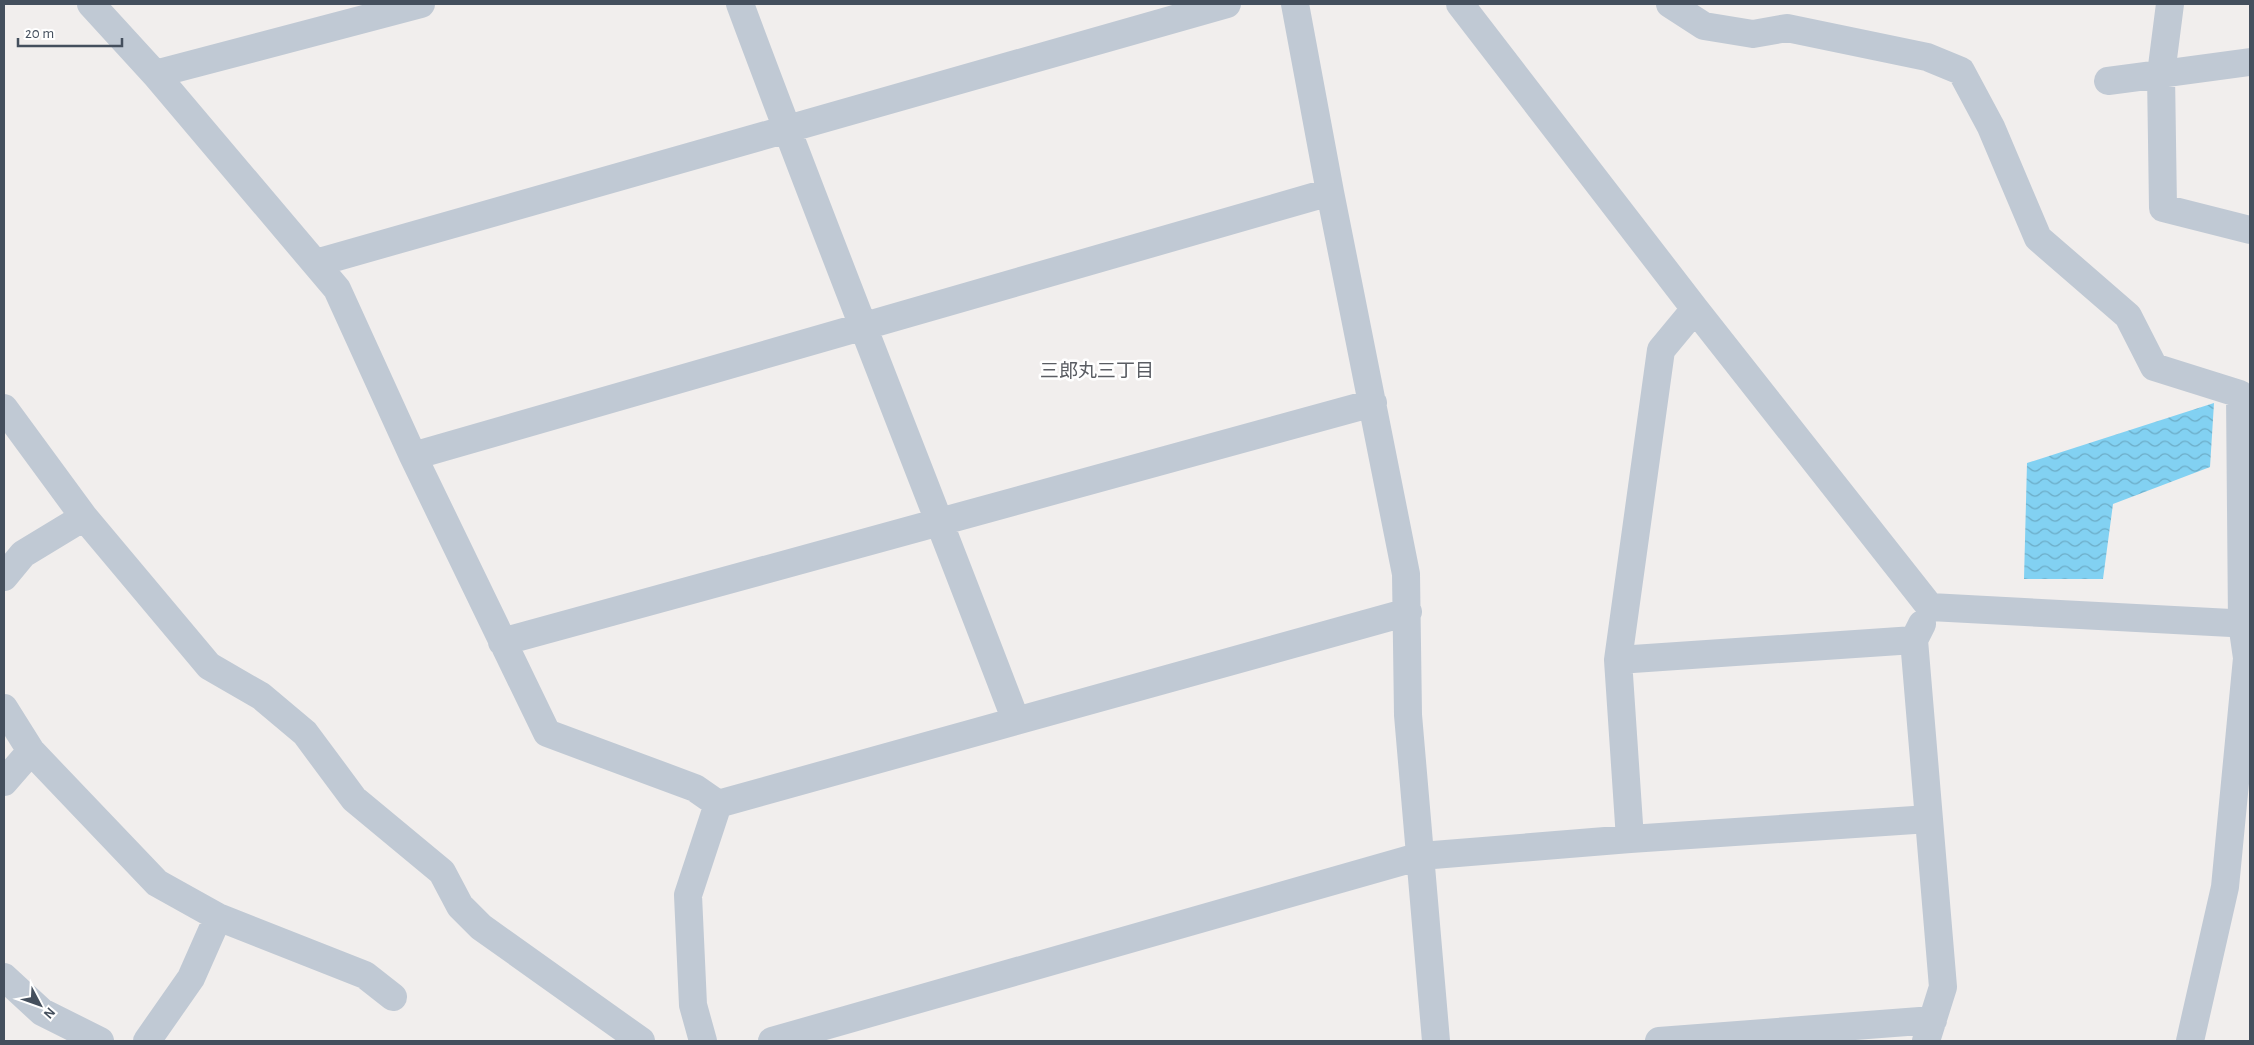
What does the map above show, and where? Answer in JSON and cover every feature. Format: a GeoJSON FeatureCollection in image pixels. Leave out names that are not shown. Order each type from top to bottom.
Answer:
{"type":"FeatureCollection","features":[{"type":"Feature","properties":{"kind":"street"},"geometry":{"type":"LineString","coordinates":[[91,4],[155,74],[337,289],[414,456],[547,733],[695,788],[718,804]]}},
{"type":"Feature","properties":{"kind":"street"},"geometry":{"type":"LineString","coordinates":[[155,74],[421,4]]}},
{"type":"Feature","properties":{"kind":"street"},"geometry":{"type":"LineString","coordinates":[[740,4],[786,129],[940,521],[1016,721]]}},
{"type":"Feature","properties":{"kind":"street"},"geometry":{"type":"LineString","coordinates":[[316,263],[1227,4]]}},
{"type":"Feature","properties":{"kind":"street"},"geometry":{"type":"LineString","coordinates":[[1295,4],[1330,192],[1406,574],[1408,715],[1436,1041]]}},
{"type":"Feature","properties":{"kind":"street"},"geometry":{"type":"LineString","coordinates":[[1460,4],[1694,309],[1930,607],[2246,624]]}},
{"type":"Feature","properties":{"kind":"street"},"geometry":{"type":"LineString","coordinates":[[1670,4],[1704,26],[1753,34],[1787,28],[1927,57],[1961,71],[1991,127],[2038,238],[2128,316],[2154,367],[2240,394],[2247,658],[2225,887],[2190,1041]]}},
{"type":"Feature","properties":{"kind":"street"},"geometry":{"type":"LineString","coordinates":[[2170,4],[2161,74],[2163,208],[2250,230]]}},
{"type":"Feature","properties":{"kind":"street"},"geometry":{"type":"LineString","coordinates":[[2108,81],[2250,62]]}},
{"type":"Feature","properties":{"kind":"street"},"geometry":{"type":"LineString","coordinates":[[414,456],[1330,192]]}},
{"type":"Feature","properties":{"kind":"street"},"geometry":{"type":"LineString","coordinates":[[1630,838],[1618,660],[1661,350],[1694,309]]}},
{"type":"Feature","properties":{"kind":"street"},"geometry":{"type":"LineString","coordinates":[[502,642],[1373,403]]}},
{"type":"Feature","properties":{"kind":"street"},"geometry":{"type":"LineString","coordinates":[[4,408],[84,517],[209,666],[261,696],[305,733],[354,798],[442,872],[460,906],[481,927],[640,1041]]}},
{"type":"Feature","properties":{"kind":"street"},"geometry":{"type":"LineString","coordinates":[[4,577],[23,554],[84,517]]}},
{"type":"Feature","properties":{"kind":"street"},"geometry":{"type":"LineString","coordinates":[[1659,1041],[1929,1031],[1943,987],[1914,640],[1930,607]]}},
{"type":"Feature","properties":{"kind":"street"},"geometry":{"type":"LineString","coordinates":[[718,804],[1408,612]]}},
{"type":"Feature","properties":{"kind":"street"},"geometry":{"type":"LineString","coordinates":[[1618,660],[1914,640]]}},
{"type":"Feature","properties":{"kind":"street"},"geometry":{"type":"LineString","coordinates":[[4,708],[31,751],[156,883],[218,917],[365,975],[393,997]]}},
{"type":"Feature","properties":{"kind":"street"},"geometry":{"type":"LineString","coordinates":[[4,782],[31,751]]}},
{"type":"Feature","properties":{"kind":"street"},"geometry":{"type":"LineString","coordinates":[[703,1041],[693,1005],[688,895],[718,804]]}},
{"type":"Feature","properties":{"kind":"street"},"geometry":{"type":"LineString","coordinates":[[772,1041],[1421,856],[1630,838],[1928,819]]}},
{"type":"Feature","properties":{"kind":"street"},"geometry":{"type":"LineString","coordinates":[[146,1041],[149,1040],[191,978],[218,917]]}},
{"type":"Feature","properties":{"kind":"street"},"geometry":{"type":"LineString","coordinates":[[4,977],[42,1012],[100,1041]]}},
{"type":"Feature","properties":{"kind":"water"},"geometry":{"type":"Polygon","coordinates":[[[2214,403],[2210,467],[2113,504],[2103,579],[2024,579],[2027,463],[2214,403]]]}},
{"type":"Feature","properties":{"kind":"district","name":"三郎丸三丁目"},"geometry":{"type":"Point","coordinates":[1097,370]}}]}
